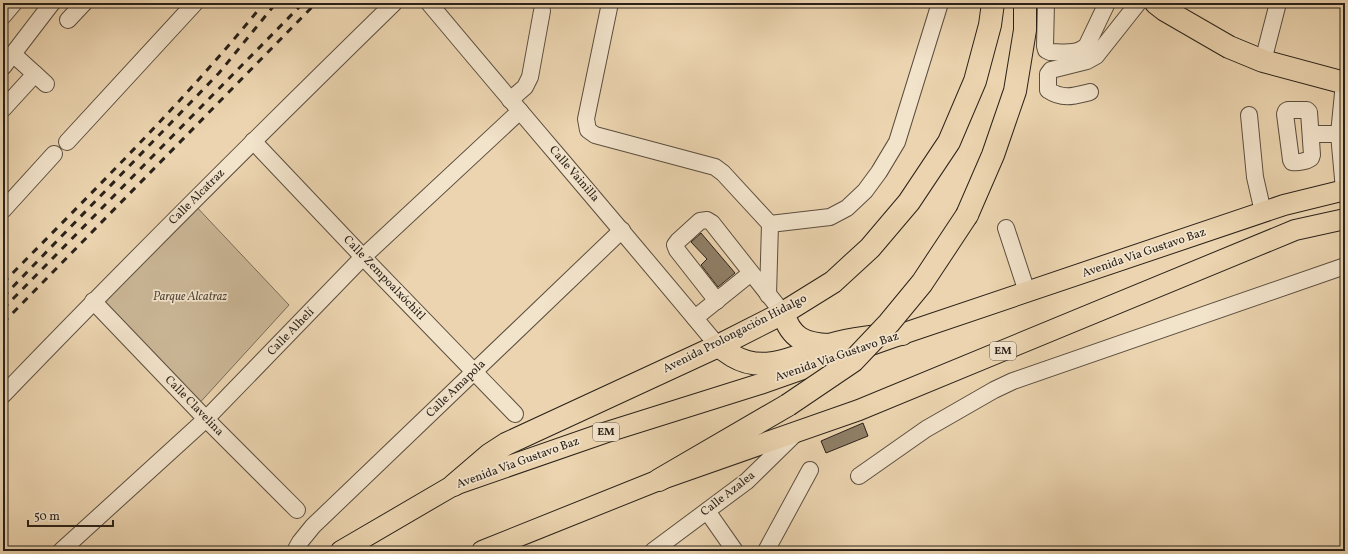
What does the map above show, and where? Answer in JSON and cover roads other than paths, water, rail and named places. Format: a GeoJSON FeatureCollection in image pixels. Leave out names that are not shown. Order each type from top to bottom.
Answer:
{"type":"FeatureCollection","features":[{"type":"Feature","properties":{"kind":"highway","name":"Avenida Prolongación Hidalgo"},"geometry":{"type":"LineString","coordinates":[[454,485],[489,455],[506,444],[718,346],[783,313],[833,282],[870,248],[909,202],[949,142],[975,81],[990,25],[993,3]]}},
{"type":"Feature","properties":{"kind":"highway"},"geometry":{"type":"LineString","coordinates":[[659,480],[788,405],[853,360],[889,323],[922,283],[967,215],[993,155],[1015,91],[1025,30],[1025,3]]}},
{"type":"Feature","properties":{"kind":"highway"},"geometry":{"type":"LineString","coordinates":[[1156,3],[1165,10],[1229,47],[1263,62],[1345,83]]}},
{"type":"Feature","properties":{"kind":"highway"},"geometry":{"type":"LineString","coordinates":[[783,313],[786,324],[793,333],[800,338],[808,342],[830,345]]}},
{"type":"Feature","properties":{"kind":"highway"},"geometry":{"type":"LineString","coordinates":[[718,346],[733,357],[745,362],[769,364],[781,362],[830,345],[867,337],[902,334]]}},
{"type":"Feature","properties":{"kind":"main road","name":"Avenida Via Gustavo Baz"},"geometry":{"type":"LineString","coordinates":[[341,551],[454,485],[604,432],[760,384],[902,334],[1284,205],[1345,190]]}},
{"type":"Feature","properties":{"kind":"main road","name":"EM"},"geometry":{"type":"LineString","coordinates":[[482,551],[659,480],[860,410],[1295,230],[1345,219]]}},
{"type":"Feature","properties":{"kind":"street"},"geometry":{"type":"LineString","coordinates":[[3,16],[14,3]]}},
{"type":"Feature","properties":{"kind":"street"},"geometry":{"type":"LineString","coordinates":[[3,67],[52,3]]}},
{"type":"Feature","properties":{"kind":"street"},"geometry":{"type":"LineString","coordinates":[[68,20],[84,3]]}},
{"type":"Feature","properties":{"kind":"street"},"geometry":{"type":"LineString","coordinates":[[67,142],[195,3]]}},
{"type":"Feature","properties":{"kind":"street","name":"Calle Alcatraz"},"geometry":{"type":"LineString","coordinates":[[3,395],[93,301],[394,3]]}},
{"type":"Feature","properties":{"kind":"street","name":"Calle Vainilla"},"geometry":{"type":"LineString","coordinates":[[429,3],[622,230],[718,346]]}},
{"type":"Feature","properties":{"kind":"street"},"geometry":{"type":"LineString","coordinates":[[610,3],[586,119],[588,130],[595,136],[715,167],[723,173],[770,224],[768,295]]}},
{"type":"Feature","properties":{"kind":"street"},"geometry":{"type":"LineString","coordinates":[[770,224],[830,217],[847,208],[864,191],[879,172],[897,142],[940,3]]}},
{"type":"Feature","properties":{"kind":"street"},"geometry":{"type":"LineString","coordinates":[[1046,3],[1045,46],[1046,50],[1050,52],[1083,50],[1087,46],[1102,5]]}},
{"type":"Feature","properties":{"kind":"street"},"geometry":{"type":"LineString","coordinates":[[1090,92],[1069,97],[1056,95],[1048,90],[1048,74],[1051,70],[1087,61],[1096,56],[1138,3]]}},
{"type":"Feature","properties":{"kind":"street"},"geometry":{"type":"LineString","coordinates":[[1263,62],[1278,3]]}},
{"type":"Feature","properties":{"kind":"street","name":"Calle Alhelí"},"geometry":{"type":"LineString","coordinates":[[61,551],[206,419],[363,257],[515,106],[530,77],[542,11]]}},
{"type":"Feature","properties":{"kind":"street"},"geometry":{"type":"LineString","coordinates":[[3,108],[40,79],[13,54]]}},
{"type":"Feature","properties":{"kind":"street"},"geometry":{"type":"LineString","coordinates":[[1345,83],[1342,133],[1345,190]]}},
{"type":"Feature","properties":{"kind":"street"},"geometry":{"type":"LineString","coordinates":[[1249,115],[1255,177],[1263,212]]}},
{"type":"Feature","properties":{"kind":"street"},"geometry":{"type":"LineString","coordinates":[[1312,134],[1342,133]]}},
{"type":"Feature","properties":{"kind":"street","name":"Calle Zempoalxóchitl"},"geometry":{"type":"LineString","coordinates":[[253,141],[515,414]]}},
{"type":"Feature","properties":{"kind":"street"},"geometry":{"type":"LineString","coordinates":[[3,210],[54,154]]}},
{"type":"Feature","properties":{"kind":"street"},"geometry":{"type":"LineString","coordinates":[[717,301],[677,250],[675,245],[700,221],[707,220],[712,223],[783,313]]}},
{"type":"Feature","properties":{"kind":"street"},"geometry":{"type":"LineString","coordinates":[[1006,228],[1027,292]]}},
{"type":"Feature","properties":{"kind":"street","name":"Calle Amapola"},"geometry":{"type":"LineString","coordinates":[[295,551],[300,542],[313,526],[622,230]]}},
{"type":"Feature","properties":{"kind":"street"},"geometry":{"type":"LineString","coordinates":[[859,476],[926,429],[1013,380],[1345,266]]}},
{"type":"Feature","properties":{"kind":"street"},"geometry":{"type":"LineString","coordinates":[[695,318],[751,273]]}},
{"type":"Feature","properties":{"kind":"street","name":"Calle Clavelina"},"geometry":{"type":"LineString","coordinates":[[93,301],[206,419],[297,510]]}},
{"type":"Feature","properties":{"kind":"street","name":"Calle Azalea"},"geometry":{"type":"LineString","coordinates":[[653,551],[747,481],[798,431]]}},
{"type":"Feature","properties":{"kind":"street"},"geometry":{"type":"LineString","coordinates":[[766,551],[810,470]]}},
{"type":"Feature","properties":{"kind":"street"},"geometry":{"type":"LineString","coordinates":[[707,510],[735,551]]}},
{"type":"Feature","properties":{"kind":"railway"},"geometry":{"type":"LineString","coordinates":[[3,283],[104,181],[170,111],[264,3]]}},
{"type":"Feature","properties":{"kind":"railway"},"geometry":{"type":"LineString","coordinates":[[3,297],[219,73],[276,3]]}},
{"type":"Feature","properties":{"kind":"railway"},"geometry":{"type":"LineString","coordinates":[[3,309],[303,3]]}},
{"type":"Feature","properties":{"kind":"railway"},"geometry":{"type":"LineString","coordinates":[[3,323],[316,3]]}},
{"type":"Feature","properties":{"kind":"park label","name":"Parque Alcatraz"},"geometry":{"type":"Point","coordinates":[190,297]}}]}
